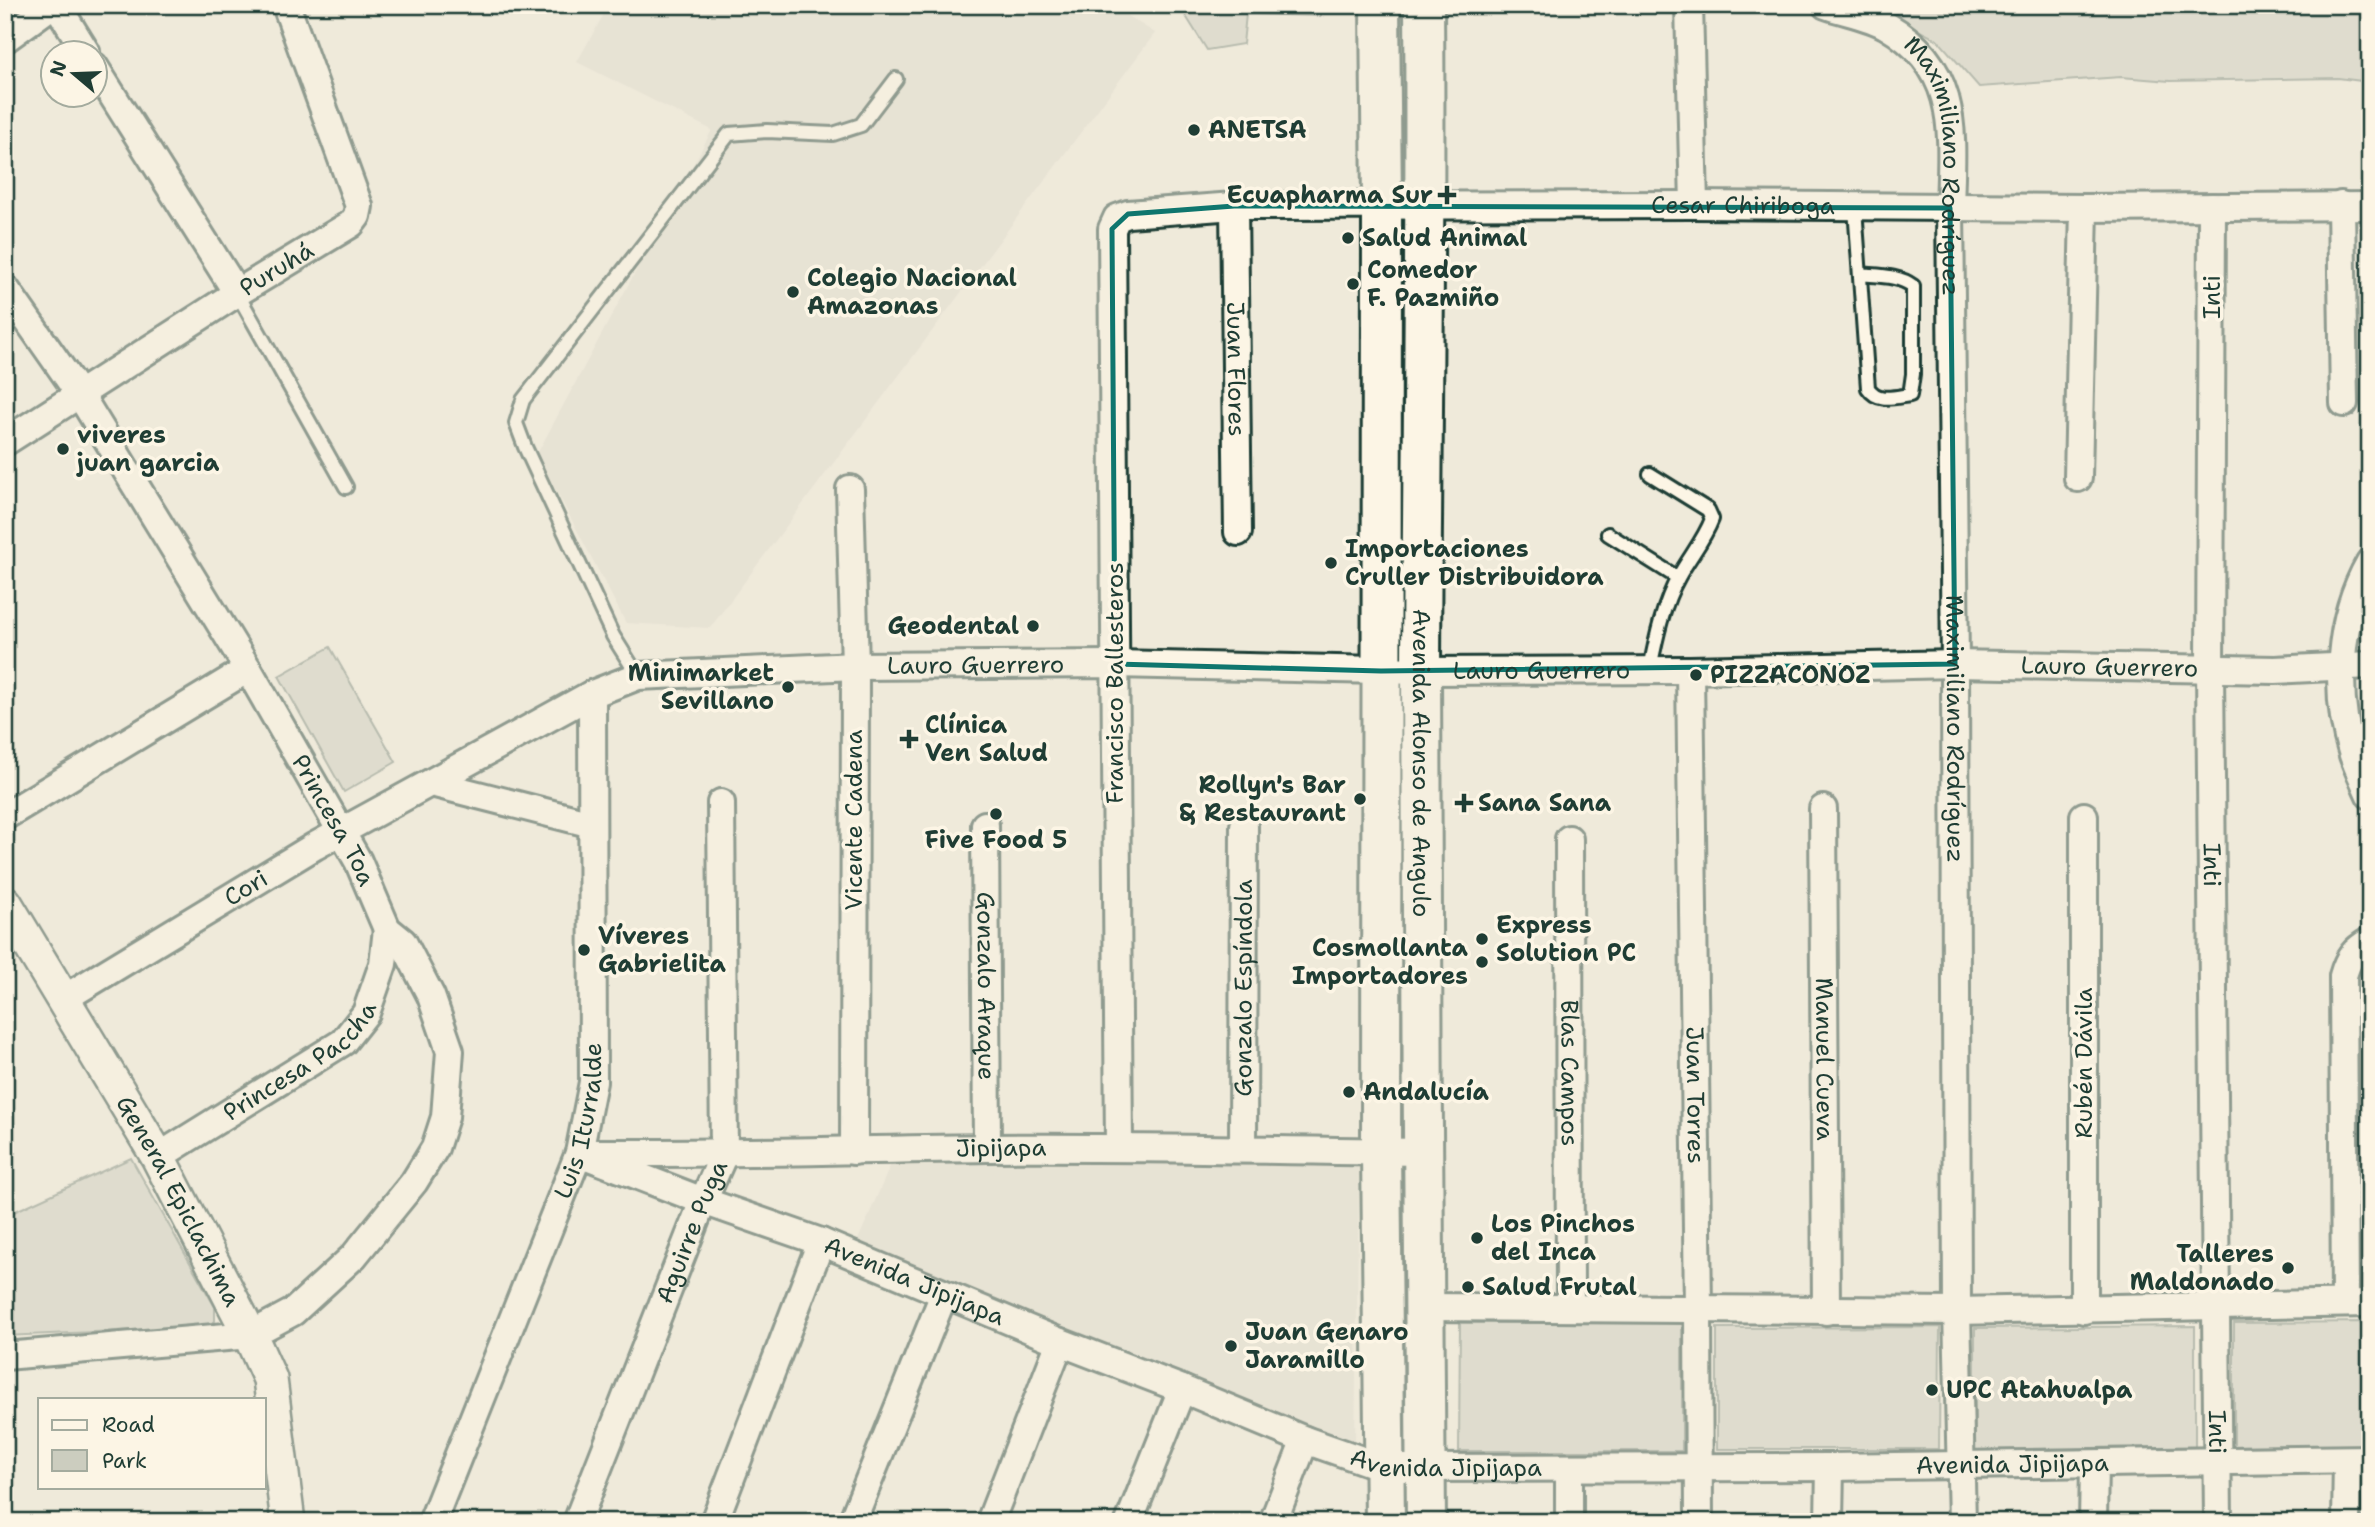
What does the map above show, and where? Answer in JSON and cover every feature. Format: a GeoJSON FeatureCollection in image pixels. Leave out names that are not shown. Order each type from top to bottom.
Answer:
{"type":"FeatureCollection","features":[{"type":"Feature","properties":{"kind":"main road","name":"Avenida Alonso de Angulo"},"geometry":{"type":"LineString","coordinates":[[1380,5],[1381,1152],[1385,1522]]}},
{"type":"Feature","properties":{"kind":"main road","name":"Avenida Alonso de Angulo"},"geometry":{"type":"LineString","coordinates":[[1424,5],[1426,206],[1421,671],[1426,1522]]}},
{"type":"Feature","properties":{"kind":"street"},"geometry":{"type":"LineString","coordinates":[[5,39],[54,5],[76,38]]}},
{"type":"Feature","properties":{"kind":"street","name":"Puruhá"},"geometry":{"type":"LineString","coordinates":[[5,442],[237,293],[351,224],[358,216],[359,206],[285,5]]}},
{"type":"Feature","properties":{"kind":"street"},"geometry":{"type":"LineString","coordinates":[[1689,5],[1694,205]]}},
{"type":"Feature","properties":{"kind":"street","name":"Maximiliano Rodríguez"},"geometry":{"type":"LineString","coordinates":[[1826,5],[1886,25],[1912,45],[1940,83],[1948,107],[1952,133],[1950,208],[1955,664],[1956,1311],[1962,1522]]}},
{"type":"Feature","properties":{"kind":"street"},"geometry":{"type":"LineString","coordinates":[[108,88],[237,293]]}},
{"type":"Feature","properties":{"kind":"street"},"geometry":{"type":"LineString","coordinates":[[2341,205],[2344,403]]}},
{"type":"Feature","properties":{"kind":"street","name":"Cesar Chiriboga"},"geometry":{"type":"LineString","coordinates":[[1117,218],[1128,214],[1234,206],[2370,206]]}},
{"type":"Feature","properties":{"kind":"street","name":"Juan Flores"},"geometry":{"type":"LineString","coordinates":[[1234,206],[1238,532]]}},
{"type":"Feature","properties":{"kind":"street","name":"Inti"},"geometry":{"type":"LineString","coordinates":[[2212,207],[2210,669],[2218,1522]]}},
{"type":"Feature","properties":{"kind":"street"},"geometry":{"type":"LineString","coordinates":[[2078,478],[2084,208]]}},
{"type":"Feature","properties":{"kind":"street","name":"Francisco Ballesteros"},"geometry":{"type":"LineString","coordinates":[[1117,218],[1112,229],[1119,1148]]}},
{"type":"Feature","properties":{"kind":"street","name":"Princesa Toa"},"geometry":{"type":"LineString","coordinates":[[5,288],[80,395],[248,669],[358,861],[387,929],[403,942],[431,996],[450,1051],[445,1117],[435,1148],[414,1182],[354,1256],[293,1312],[250,1335]]}},
{"type":"Feature","properties":{"kind":"street","name":"Vicente Cadena"},"geometry":{"type":"LineString","coordinates":[[850,489],[855,666],[854,1151]]}},
{"type":"Feature","properties":{"kind":"street"},"geometry":{"type":"LineString","coordinates":[[2367,568],[2366,602],[2370,610]]}},
{"type":"Feature","properties":{"kind":"street"},"geometry":{"type":"LineString","coordinates":[[2367,568],[2347,624],[2341,667],[2343,711],[2350,744],[2370,795]]}},
{"type":"Feature","properties":{"kind":"street","name":"Lauro Guerrero"},"geometry":{"type":"LineString","coordinates":[[592,694],[638,676],[855,666],[1115,664],[1421,671],[1690,670],[1955,664],[2275,670],[2370,665]]}},
{"type":"Feature","properties":{"kind":"street"},"geometry":{"type":"LineString","coordinates":[[5,816],[248,669]]}},
{"type":"Feature","properties":{"kind":"street","name":"Juan Torres"},"geometry":{"type":"LineString","coordinates":[[1690,670],[1699,1522]]}},
{"type":"Feature","properties":{"kind":"street","name":"Cori"},"geometry":{"type":"LineString","coordinates":[[63,999],[341,832],[592,694]]}},
{"type":"Feature","properties":{"kind":"street","name":"Luis Iturralde"},"geometry":{"type":"LineString","coordinates":[[432,1522],[579,1153],[593,1082],[592,694]]}},
{"type":"Feature","properties":{"kind":"street"},"geometry":{"type":"LineString","coordinates":[[430,783],[592,824]]}},
{"type":"Feature","properties":{"kind":"street","name":"Aguirre Puga"},"geometry":{"type":"LineString","coordinates":[[577,1522],[724,1154],[721,803]]}},
{"type":"Feature","properties":{"kind":"street","name":"Manuel Cueva"},"geometry":{"type":"LineString","coordinates":[[1823,809],[1826,1311]]}},
{"type":"Feature","properties":{"kind":"street","name":"Rubén Dávila"},"geometry":{"type":"LineString","coordinates":[[2084,816],[2084,1310]]}},
{"type":"Feature","properties":{"kind":"street","name":"Gonzalo Araque"},"geometry":{"type":"LineString","coordinates":[[985,825],[987,1148]]}},
{"type":"Feature","properties":{"kind":"street","name":"Gonzalo Espíndola"},"geometry":{"type":"LineString","coordinates":[[1244,826],[1244,1149]]}},
{"type":"Feature","properties":{"kind":"street","name":"Blas Campos"},"geometry":{"type":"LineString","coordinates":[[1569,839],[1570,1308]]}},
{"type":"Feature","properties":{"kind":"street","name":"General Epiclachima"},"geometry":{"type":"LineString","coordinates":[[5,903],[158,1157],[250,1335],[270,1379],[288,1522]]}},
{"type":"Feature","properties":{"kind":"street","name":"Princesa Paccha"},"geometry":{"type":"LineString","coordinates":[[158,1157],[343,1042],[366,1013],[383,964],[387,929]]}},
{"type":"Feature","properties":{"kind":"street"},"geometry":{"type":"LineString","coordinates":[[1423,1307],[1956,1311],[2357,1303],[2343,976],[2347,961],[2355,950],[2370,941]]}},
{"type":"Feature","properties":{"kind":"street","name":"Jipijapa"},"geometry":{"type":"LineString","coordinates":[[579,1153],[724,1154],[987,1148],[1423,1152]]}},
{"type":"Feature","properties":{"kind":"street","name":"Avenida Jipijapa"},"geometry":{"type":"LineString","coordinates":[[579,1153],[703,1201],[821,1242],[1060,1342],[1305,1440],[1385,1468],[1962,1466],[2358,1460]]}},
{"type":"Feature","properties":{"kind":"street"},"geometry":{"type":"LineString","coordinates":[[714,1522],[821,1242]]}},
{"type":"Feature","properties":{"kind":"street"},"geometry":{"type":"LineString","coordinates":[[852,1522],[944,1294]]}},
{"type":"Feature","properties":{"kind":"street"},"geometry":{"type":"LineString","coordinates":[[5,1356],[250,1335]]}},
{"type":"Feature","properties":{"kind":"street"},"geometry":{"type":"LineString","coordinates":[[989,1522],[1060,1342]]}},
{"type":"Feature","properties":{"kind":"street"},"geometry":{"type":"LineString","coordinates":[[1129,1522],[1182,1389]]}},
{"type":"Feature","properties":{"kind":"street"},"geometry":{"type":"LineString","coordinates":[[1273,1522],[1305,1440]]}},
{"type":"Feature","properties":{"kind":"street"},"geometry":{"type":"LineString","coordinates":[[2346,1522],[2358,1460]]}},
{"type":"Feature","properties":{"kind":"street"},"geometry":{"type":"LineString","coordinates":[[2093,1522],[2094,1464]]}},
{"type":"Feature","properties":{"kind":"street"},"geometry":{"type":"LineString","coordinates":[[1829,1522],[1830,1467]]}},
{"type":"Feature","properties":{"kind":"street"},"geometry":{"type":"LineString","coordinates":[[1569,1468],[1569,1522]]}},
{"type":"Feature","properties":{"kind":"lane"},"geometry":{"type":"LineString","coordinates":[[638,676],[613,636],[525,447],[516,423],[523,400],[729,134],[767,131],[833,135],[860,125],[896,79]]}},
{"type":"Feature","properties":{"kind":"lane"},"geometry":{"type":"LineString","coordinates":[[1855,208],[1868,388],[1872,395],[1881,398],[1910,394],[1913,374],[1913,286],[1906,281],[1889,277],[1860,274]]}},
{"type":"Feature","properties":{"kind":"lane"},"geometry":{"type":"LineString","coordinates":[[237,293],[346,487]]}},
{"type":"Feature","properties":{"kind":"lane"},"geometry":{"type":"LineString","coordinates":[[1650,474],[1708,510],[1712,519],[1678,578],[1663,615],[1650,669]]}},
{"type":"Feature","properties":{"kind":"lane"},"geometry":{"type":"LineString","coordinates":[[1608,534],[1678,578]]}},
{"type":"Feature","properties":{"kind":"highlighted area"},"geometry":{"type":"Polygon","coordinates":[[[1234,206],[1950,208],[1955,664],[1381,671],[1115,664],[1112,229],[1128,214],[1234,206]]]}},
{"type":"Feature","properties":{"kind":"shaded area","name":"Colegio Nacional Amazonas"},"geometry":{"type":"Polygon","coordinates":[[[609,5],[1110,5],[1155,33],[710,628],[626,623],[537,454],[712,130],[577,62],[609,5]]]}},
{"type":"Feature","properties":{"kind":"shaded area","name":"Juan Genaro Jaramillo"},"geometry":{"type":"Polygon","coordinates":[[[1359,1163],[1355,1444],[855,1247],[891,1164],[1359,1163]]]}},
{"type":"Feature","properties":{"kind":"green space"},"geometry":{"type":"Polygon","coordinates":[[[1179,5],[1318,5],[1322,16],[1246,14],[1243,44],[1207,50],[1179,5]]]}},
{"type":"Feature","properties":{"kind":"green space"},"geometry":{"type":"Polygon","coordinates":[[[1868,5],[2370,5],[2370,82],[2338,78],[2170,81],[2121,77],[1979,87],[1938,40],[1868,5]]]}},
{"type":"Feature","properties":{"kind":"green space"},"geometry":{"type":"Polygon","coordinates":[[[330,647],[396,762],[344,792],[279,676],[330,647]]]}},
{"type":"Feature","properties":{"kind":"green space"},"geometry":{"type":"Polygon","coordinates":[[[131,1158],[215,1307],[215,1321],[205,1327],[5,1336],[5,1216],[131,1158]]]}},
{"type":"Feature","properties":{"kind":"green space"},"geometry":{"type":"Polygon","coordinates":[[[2370,1322],[2370,1445],[2234,1446],[2234,1323],[2370,1322]]]}},
{"type":"Feature","properties":{"kind":"green space"},"geometry":{"type":"Polygon","coordinates":[[[1460,1323],[1682,1323],[1682,1451],[1459,1451],[1460,1323]]]}},
{"type":"Feature","properties":{"kind":"green space"},"geometry":{"type":"Polygon","coordinates":[[[2195,1326],[2195,1448],[1975,1450],[1975,1328],[2195,1326]]]}},
{"type":"Feature","properties":{"kind":"green space"},"geometry":{"type":"Polygon","coordinates":[[[1940,1327],[1939,1449],[1717,1449],[1717,1328],[1940,1327]]]}},
{"type":"Feature","properties":{"kind":"place","name":"ANETSA"},"geometry":{"type":"Point","coordinates":[1194,130]}},
{"type":"Feature","properties":{"kind":"place","name":"Ecuapharma Sur"},"geometry":{"type":"Point","coordinates":[1447,195]}},
{"type":"Feature","properties":{"kind":"place","name":"Salud Animal"},"geometry":{"type":"Point","coordinates":[1348,238]}},
{"type":"Feature","properties":{"kind":"place","name":"Comedor F. Pazmiño"},"geometry":{"type":"Point","coordinates":[1353,284]}},
{"type":"Feature","properties":{"kind":"place","name":"Colegio Nacional Amazonas"},"geometry":{"type":"Point","coordinates":[793,292]}},
{"type":"Feature","properties":{"kind":"place","name":"viveres juan garcia"},"geometry":{"type":"Point","coordinates":[63,449]}},
{"type":"Feature","properties":{"kind":"place","name":"Importaciones Cruller Distribuidora"},"geometry":{"type":"Point","coordinates":[1331,563]}},
{"type":"Feature","properties":{"kind":"place","name":"Geodental"},"geometry":{"type":"Point","coordinates":[1033,626]}},
{"type":"Feature","properties":{"kind":"place","name":"PIZZACONOZ"},"geometry":{"type":"Point","coordinates":[1696,675]}},
{"type":"Feature","properties":{"kind":"place","name":"Minimarket Sevillano"},"geometry":{"type":"Point","coordinates":[788,687]}},
{"type":"Feature","properties":{"kind":"place","name":"Clínica Ven Salud"},"geometry":{"type":"Point","coordinates":[909,739]}},
{"type":"Feature","properties":{"kind":"place","name":"Rollyn's Bar & Restaurant"},"geometry":{"type":"Point","coordinates":[1360,799]}},
{"type":"Feature","properties":{"kind":"place","name":"Sana Sana"},"geometry":{"type":"Point","coordinates":[1464,803]}},
{"type":"Feature","properties":{"kind":"place","name":"Five Food 5"},"geometry":{"type":"Point","coordinates":[996,814]}},
{"type":"Feature","properties":{"kind":"place","name":"Express Solution PC"},"geometry":{"type":"Point","coordinates":[1482,939]}},
{"type":"Feature","properties":{"kind":"place","name":"Víveres Gabrielita"},"geometry":{"type":"Point","coordinates":[584,950]}},
{"type":"Feature","properties":{"kind":"place","name":"Cosmollanta Importadores"},"geometry":{"type":"Point","coordinates":[1482,962]}},
{"type":"Feature","properties":{"kind":"place","name":"Andalucía"},"geometry":{"type":"Point","coordinates":[1349,1092]}},
{"type":"Feature","properties":{"kind":"place","name":"Los Pinchos del Inca"},"geometry":{"type":"Point","coordinates":[1477,1238]}},
{"type":"Feature","properties":{"kind":"place","name":"Talleres Maldonado"},"geometry":{"type":"Point","coordinates":[2288,1268]}},
{"type":"Feature","properties":{"kind":"place","name":"Salud Frutal"},"geometry":{"type":"Point","coordinates":[1468,1287]}},
{"type":"Feature","properties":{"kind":"place","name":"Juan Genaro Jaramillo"},"geometry":{"type":"Point","coordinates":[1231,1346]}},
{"type":"Feature","properties":{"kind":"place","name":"UPC Atahualpa"},"geometry":{"type":"Point","coordinates":[1932,1390]}}]}
